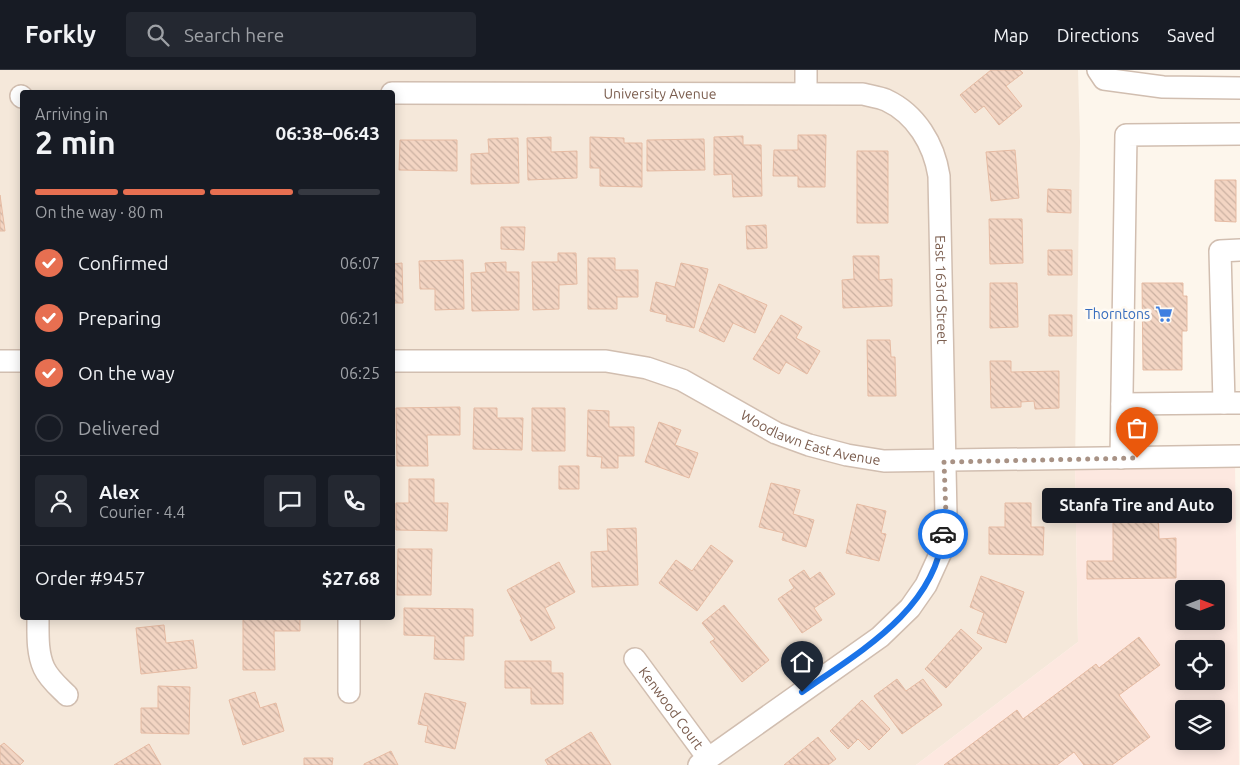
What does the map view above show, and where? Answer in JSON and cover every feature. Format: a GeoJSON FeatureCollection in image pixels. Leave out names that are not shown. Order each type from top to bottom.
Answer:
{"type":"FeatureCollection","features":[{"type":"Feature","properties":{"kind":"street"},"geometry":{"type":"LineString","coordinates":[[806,70],[806,93]]}},
{"type":"Feature","properties":{"kind":"street"},"geometry":{"type":"LineString","coordinates":[[1098,70],[1104,79],[1163,87],[1240,88]]}},
{"type":"Feature","properties":{"kind":"street","name":"University Avenue"},"geometry":{"type":"LineString","coordinates":[[395,93],[863,94],[884,99],[903,110],[917,124]]}},
{"type":"Feature","properties":{"kind":"street","name":"East 163rd Street"},"geometry":{"type":"LineString","coordinates":[[704,762],[880,637],[910,608],[926,585],[941,552],[946,516],[939,176],[937,160],[917,124]]}},
{"type":"Feature","properties":{"kind":"street"},"geometry":{"type":"LineString","coordinates":[[1121,458],[1126,134],[1240,134]]}},
{"type":"Feature","properties":{"kind":"street"},"geometry":{"type":"LineString","coordinates":[[1122,404],[1232,403],[1220,251],[1240,250]]}},
{"type":"Feature","properties":{"kind":"street"},"geometry":{"type":"LineString","coordinates":[[0,361],[20,361]]}},
{"type":"Feature","properties":{"kind":"street","name":"Woodlawn East Avenue"},"geometry":{"type":"LineString","coordinates":[[395,361],[606,361],[646,368],[682,380],[776,433],[809,445],[847,455],[884,461],[944,462],[1240,456]]}},
{"type":"Feature","properties":{"kind":"street"},"geometry":{"type":"LineString","coordinates":[[38,620],[40,652],[44,668],[67,695]]}},
{"type":"Feature","properties":{"kind":"street"},"geometry":{"type":"LineString","coordinates":[[349,620],[349,692]]}},
{"type":"Feature","properties":{"kind":"street","name":"Kenwood Court"},"geometry":{"type":"LineString","coordinates":[[635,659],[704,762]]}},
{"type":"Feature","properties":{"kind":"shaded area"},"geometry":{"type":"Polygon","coordinates":[[[0,70],[1078,70],[1080,142],[1075,464],[1078,642],[916,765],[0,765],[0,70]]]}},
{"type":"Feature","properties":{"kind":"shaded area"},"geometry":{"type":"Polygon","coordinates":[[[1235,463],[1239,765],[916,765],[1078,642],[1075,464],[1235,463]]]}},
{"type":"Feature","properties":{"kind":"building"},"geometry":{"type":"Polygon","coordinates":[[[991,70],[1020,70],[1023,73],[1006,86],[1022,106],[999,125],[984,106],[975,113],[960,95],[991,70]]]}},
{"type":"Feature","properties":{"kind":"building"},"geometry":{"type":"Polygon","coordinates":[[[798,135],[826,135],[825,187],[798,187],[798,176],[773,176],[774,150],[798,150],[798,135]]]}},
{"type":"Feature","properties":{"kind":"building"},"geometry":{"type":"Polygon","coordinates":[[[743,136],[743,145],[761,145],[762,196],[733,197],[732,174],[714,175],[714,137],[743,136]]]}},
{"type":"Feature","properties":{"kind":"building"},"geometry":{"type":"Polygon","coordinates":[[[551,137],[551,152],[577,151],[577,178],[528,180],[527,138],[551,137]]]}},
{"type":"Feature","properties":{"kind":"building"},"geometry":{"type":"Polygon","coordinates":[[[590,137],[624,138],[624,143],[642,143],[642,187],[600,186],[600,168],[590,168],[590,137]]]}},
{"type":"Feature","properties":{"kind":"building"},"geometry":{"type":"Polygon","coordinates":[[[518,138],[519,183],[471,184],[471,154],[489,153],[488,139],[518,138]]]}},
{"type":"Feature","properties":{"kind":"building"},"geometry":{"type":"Polygon","coordinates":[[[704,139],[705,170],[647,171],[647,140],[704,139]]]}},
{"type":"Feature","properties":{"kind":"building"},"geometry":{"type":"Polygon","coordinates":[[[400,140],[457,140],[457,171],[399,170],[400,140]]]}},
{"type":"Feature","properties":{"kind":"building"},"geometry":{"type":"Polygon","coordinates":[[[1015,150],[1019,198],[991,201],[986,152],[1015,150]]]}},
{"type":"Feature","properties":{"kind":"building"},"geometry":{"type":"Polygon","coordinates":[[[857,151],[888,151],[888,223],[857,223],[857,151]]]}},
{"type":"Feature","properties":{"kind":"building"},"geometry":{"type":"Polygon","coordinates":[[[1215,180],[1236,180],[1236,222],[1215,221],[1215,180]]]}},
{"type":"Feature","properties":{"kind":"building"},"geometry":{"type":"Polygon","coordinates":[[[1048,189],[1071,190],[1071,213],[1047,212],[1048,189]]]}},
{"type":"Feature","properties":{"kind":"building"},"geometry":{"type":"Polygon","coordinates":[[[0,195],[5,231],[0,231],[0,195]]]}},
{"type":"Feature","properties":{"kind":"building"},"geometry":{"type":"Polygon","coordinates":[[[989,219],[1022,219],[1023,263],[990,264],[989,219]]]}},
{"type":"Feature","properties":{"kind":"building"},"geometry":{"type":"Polygon","coordinates":[[[766,225],[767,248],[747,249],[746,226],[766,225]]]}},
{"type":"Feature","properties":{"kind":"building"},"geometry":{"type":"Polygon","coordinates":[[[501,227],[525,227],[524,250],[501,249],[501,227]]]}},
{"type":"Feature","properties":{"kind":"building"},"geometry":{"type":"Polygon","coordinates":[[[1048,250],[1072,250],[1072,275],[1048,275],[1048,250]]]}},
{"type":"Feature","properties":{"kind":"building"},"geometry":{"type":"Polygon","coordinates":[[[558,253],[576,253],[577,284],[559,285],[559,309],[533,310],[532,262],[558,262],[558,253]]]}},
{"type":"Feature","properties":{"kind":"building"},"geometry":{"type":"Polygon","coordinates":[[[853,256],[879,256],[879,280],[892,279],[892,306],[843,308],[842,280],[854,279],[853,256]]]}},
{"type":"Feature","properties":{"kind":"building"},"geometry":{"type":"Polygon","coordinates":[[[588,258],[615,258],[615,270],[638,270],[638,297],[617,297],[617,309],[588,309],[588,258]]]}},
{"type":"Feature","properties":{"kind":"building"},"geometry":{"type":"Polygon","coordinates":[[[463,260],[464,309],[435,310],[435,289],[420,289],[419,261],[463,260]]]}},
{"type":"Feature","properties":{"kind":"building"},"geometry":{"type":"Polygon","coordinates":[[[506,262],[506,272],[519,272],[519,310],[472,311],[471,273],[486,272],[485,263],[506,262]]]}},
{"type":"Feature","properties":{"kind":"building"},"geometry":{"type":"Polygon","coordinates":[[[402,263],[403,303],[395,303],[395,264],[402,263]]]}},
{"type":"Feature","properties":{"kind":"building"},"geometry":{"type":"Polygon","coordinates":[[[681,263],[708,269],[694,328],[666,321],[667,315],[650,311],[656,282],[675,287],[681,263]]]}},
{"type":"Feature","properties":{"kind":"building"},"geometry":{"type":"Polygon","coordinates":[[[990,283],[1017,283],[1018,327],[990,328],[990,283]]]}},
{"type":"Feature","properties":{"kind":"building","name":"Thorntons"},"geometry":{"type":"Polygon","coordinates":[[[1142,283],[1183,283],[1183,296],[1187,296],[1187,331],[1182,331],[1182,370],[1143,370],[1142,283]]]}},
{"type":"Feature","properties":{"kind":"building"},"geometry":{"type":"Polygon","coordinates":[[[719,284],[767,305],[755,333],[733,323],[724,342],[699,331],[719,284]]]}},
{"type":"Feature","properties":{"kind":"building"},"geometry":{"type":"Polygon","coordinates":[[[781,315],[802,327],[796,338],[820,351],[807,374],[786,362],[779,374],[753,359],[781,315]]]}},
{"type":"Feature","properties":{"kind":"building"},"geometry":{"type":"Polygon","coordinates":[[[1049,315],[1072,315],[1072,336],[1049,336],[1049,315]]]}},
{"type":"Feature","properties":{"kind":"building"},"geometry":{"type":"Polygon","coordinates":[[[867,340],[890,340],[891,357],[895,357],[896,396],[868,396],[867,340]]]}},
{"type":"Feature","properties":{"kind":"building"},"geometry":{"type":"Polygon","coordinates":[[[990,361],[1011,361],[1011,372],[1059,371],[1059,408],[1035,409],[1034,401],[1021,402],[1021,407],[991,408],[990,361]]]}},
{"type":"Feature","properties":{"kind":"building"},"geometry":{"type":"Polygon","coordinates":[[[460,407],[460,435],[427,435],[428,466],[397,466],[396,408],[460,407]]]}},
{"type":"Feature","properties":{"kind":"building"},"geometry":{"type":"Polygon","coordinates":[[[474,408],[497,408],[497,418],[523,418],[522,450],[473,449],[474,408]]]}},
{"type":"Feature","properties":{"kind":"building"},"geometry":{"type":"Polygon","coordinates":[[[532,408],[565,408],[565,451],[532,451],[532,408]]]}},
{"type":"Feature","properties":{"kind":"building"},"geometry":{"type":"Polygon","coordinates":[[[588,410],[609,411],[609,427],[634,427],[634,456],[618,456],[618,468],[601,468],[602,457],[587,456],[588,410]]]}},
{"type":"Feature","properties":{"kind":"building"},"geometry":{"type":"Polygon","coordinates":[[[659,422],[681,430],[675,445],[698,453],[689,478],[645,462],[659,422]]]}},
{"type":"Feature","properties":{"kind":"building"},"geometry":{"type":"Polygon","coordinates":[[[559,466],[579,466],[579,489],[559,489],[559,466]]]}},
{"type":"Feature","properties":{"kind":"building"},"geometry":{"type":"Polygon","coordinates":[[[409,479],[434,479],[434,503],[448,503],[447,531],[396,530],[396,503],[409,503],[409,479]]]}},
{"type":"Feature","properties":{"kind":"building"},"geometry":{"type":"Polygon","coordinates":[[[771,483],[800,490],[793,514],[814,520],[806,547],[782,540],[784,533],[759,527],[771,483]]]}},
{"type":"Feature","properties":{"kind":"building"},"geometry":{"type":"Polygon","coordinates":[[[1005,503],[1031,503],[1031,527],[1044,527],[1043,555],[989,554],[989,527],[1005,527],[1005,503]]]}},
{"type":"Feature","properties":{"kind":"building"},"geometry":{"type":"Polygon","coordinates":[[[1158,503],[1159,539],[1176,538],[1176,578],[1087,579],[1087,561],[1113,561],[1113,504],[1158,503]]]}},
{"type":"Feature","properties":{"kind":"building"},"geometry":{"type":"Polygon","coordinates":[[[857,504],[886,511],[881,533],[886,534],[879,561],[846,553],[857,504]]]}},
{"type":"Feature","properties":{"kind":"building"},"geometry":{"type":"Polygon","coordinates":[[[636,528],[638,585],[592,587],[591,552],[608,551],[607,529],[636,528]]]}},
{"type":"Feature","properties":{"kind":"building"},"geometry":{"type":"Polygon","coordinates":[[[711,545],[733,561],[697,611],[659,583],[676,560],[692,571],[711,545]]]}},
{"type":"Feature","properties":{"kind":"building"},"geometry":{"type":"Polygon","coordinates":[[[398,549],[432,549],[431,595],[397,595],[398,549]]]}},
{"type":"Feature","properties":{"kind":"building"},"geometry":{"type":"Polygon","coordinates":[[[559,562],[575,592],[545,608],[555,628],[531,641],[507,590],[559,562]]]}},
{"type":"Feature","properties":{"kind":"building"},"geometry":{"type":"Polygon","coordinates":[[[804,570],[810,579],[820,572],[835,594],[814,608],[822,620],[802,633],[778,599],[794,588],[789,580],[804,570]]]}},
{"type":"Feature","properties":{"kind":"building"},"geometry":{"type":"Polygon","coordinates":[[[981,576],[1024,592],[1006,643],[977,633],[984,613],[970,607],[981,576]]]}},
{"type":"Feature","properties":{"kind":"building"},"geometry":{"type":"Polygon","coordinates":[[[724,605],[769,660],[742,682],[710,642],[715,639],[702,623],[724,605]]]}},
{"type":"Feature","properties":{"kind":"building"},"geometry":{"type":"Polygon","coordinates":[[[404,608],[473,609],[473,636],[464,636],[464,660],[434,659],[435,636],[404,635],[404,608]]]}},
{"type":"Feature","properties":{"kind":"building"},"geometry":{"type":"Polygon","coordinates":[[[243,620],[300,620],[300,631],[274,631],[275,670],[243,670],[243,620]]]}},
{"type":"Feature","properties":{"kind":"building"},"geometry":{"type":"Polygon","coordinates":[[[164,625],[166,643],[193,640],[197,668],[141,674],[136,628],[164,625]]]}},
{"type":"Feature","properties":{"kind":"building"},"geometry":{"type":"Polygon","coordinates":[[[961,629],[982,648],[946,688],[925,669],[961,629]]]}},
{"type":"Feature","properties":{"kind":"building"},"geometry":{"type":"Polygon","coordinates":[[[1139,637],[1160,665],[1119,695],[1150,737],[1112,765],[1084,765],[1074,752],[1057,765],[944,765],[1017,710],[1023,719],[1096,664],[1099,668],[1139,637]]]}},
{"type":"Feature","properties":{"kind":"building"},"geometry":{"type":"Polygon","coordinates":[[[505,661],[551,661],[551,673],[563,673],[563,704],[531,704],[531,688],[505,688],[505,661]]]}},
{"type":"Feature","properties":{"kind":"building"},"geometry":{"type":"Polygon","coordinates":[[[897,679],[906,691],[923,679],[942,705],[902,734],[874,696],[897,679]]]}},
{"type":"Feature","properties":{"kind":"building"},"geometry":{"type":"Polygon","coordinates":[[[158,686],[190,687],[189,734],[141,733],[141,708],[158,708],[158,686]]]}},
{"type":"Feature","properties":{"kind":"building"},"geometry":{"type":"Polygon","coordinates":[[[255,692],[260,708],[276,703],[284,731],[243,745],[229,700],[255,692]]]}},
{"type":"Feature","properties":{"kind":"building"},"geometry":{"type":"Polygon","coordinates":[[[425,693],[466,703],[455,749],[425,742],[428,726],[418,724],[425,693]]]}},
{"type":"Feature","properties":{"kind":"building"},"geometry":{"type":"Polygon","coordinates":[[[862,700],[890,729],[869,750],[858,739],[848,749],[830,731],[862,700]]]}},
{"type":"Feature","properties":{"kind":"building"},"geometry":{"type":"Polygon","coordinates":[[[591,732],[611,765],[548,765],[545,760],[591,732]]]}},
{"type":"Feature","properties":{"kind":"building"},"geometry":{"type":"Polygon","coordinates":[[[818,737],[836,759],[828,765],[784,765],[818,737]]]}},
{"type":"Feature","properties":{"kind":"building"},"geometry":{"type":"Polygon","coordinates":[[[4,743],[24,761],[20,765],[0,765],[0,746],[4,743]]]}},
{"type":"Feature","properties":{"kind":"building"},"geometry":{"type":"Polygon","coordinates":[[[149,744],[161,765],[114,765],[149,744]]]}},
{"type":"Feature","properties":{"kind":"building"},"geometry":{"type":"Polygon","coordinates":[[[391,751],[398,765],[364,765],[364,764],[391,751]]]}},
{"type":"Feature","properties":{"kind":"building"},"geometry":{"type":"Polygon","coordinates":[[[304,758],[333,758],[332,765],[304,765],[304,758]]]}},
{"type":"Feature","properties":{"kind":"way so far"},"geometry":{"type":"LineString","coordinates":[[943,534],[946,516],[944,462],[1137,458]]}},
{"type":"Feature","properties":{"kind":"place","name":"Thorntons"},"geometry":{"type":"Point","coordinates":[1164,314]}},
{"type":"Feature","properties":{"kind":"place","name":"Stanfa Tire and Auto"},"geometry":{"type":"Point","coordinates":[1137,458]}},
{"type":"Feature","properties":{"kind":"route"},"geometry":{"type":"LineString","coordinates":[[802,692],[880,637],[910,608],[926,585],[941,552],[943,534]]}}]}
